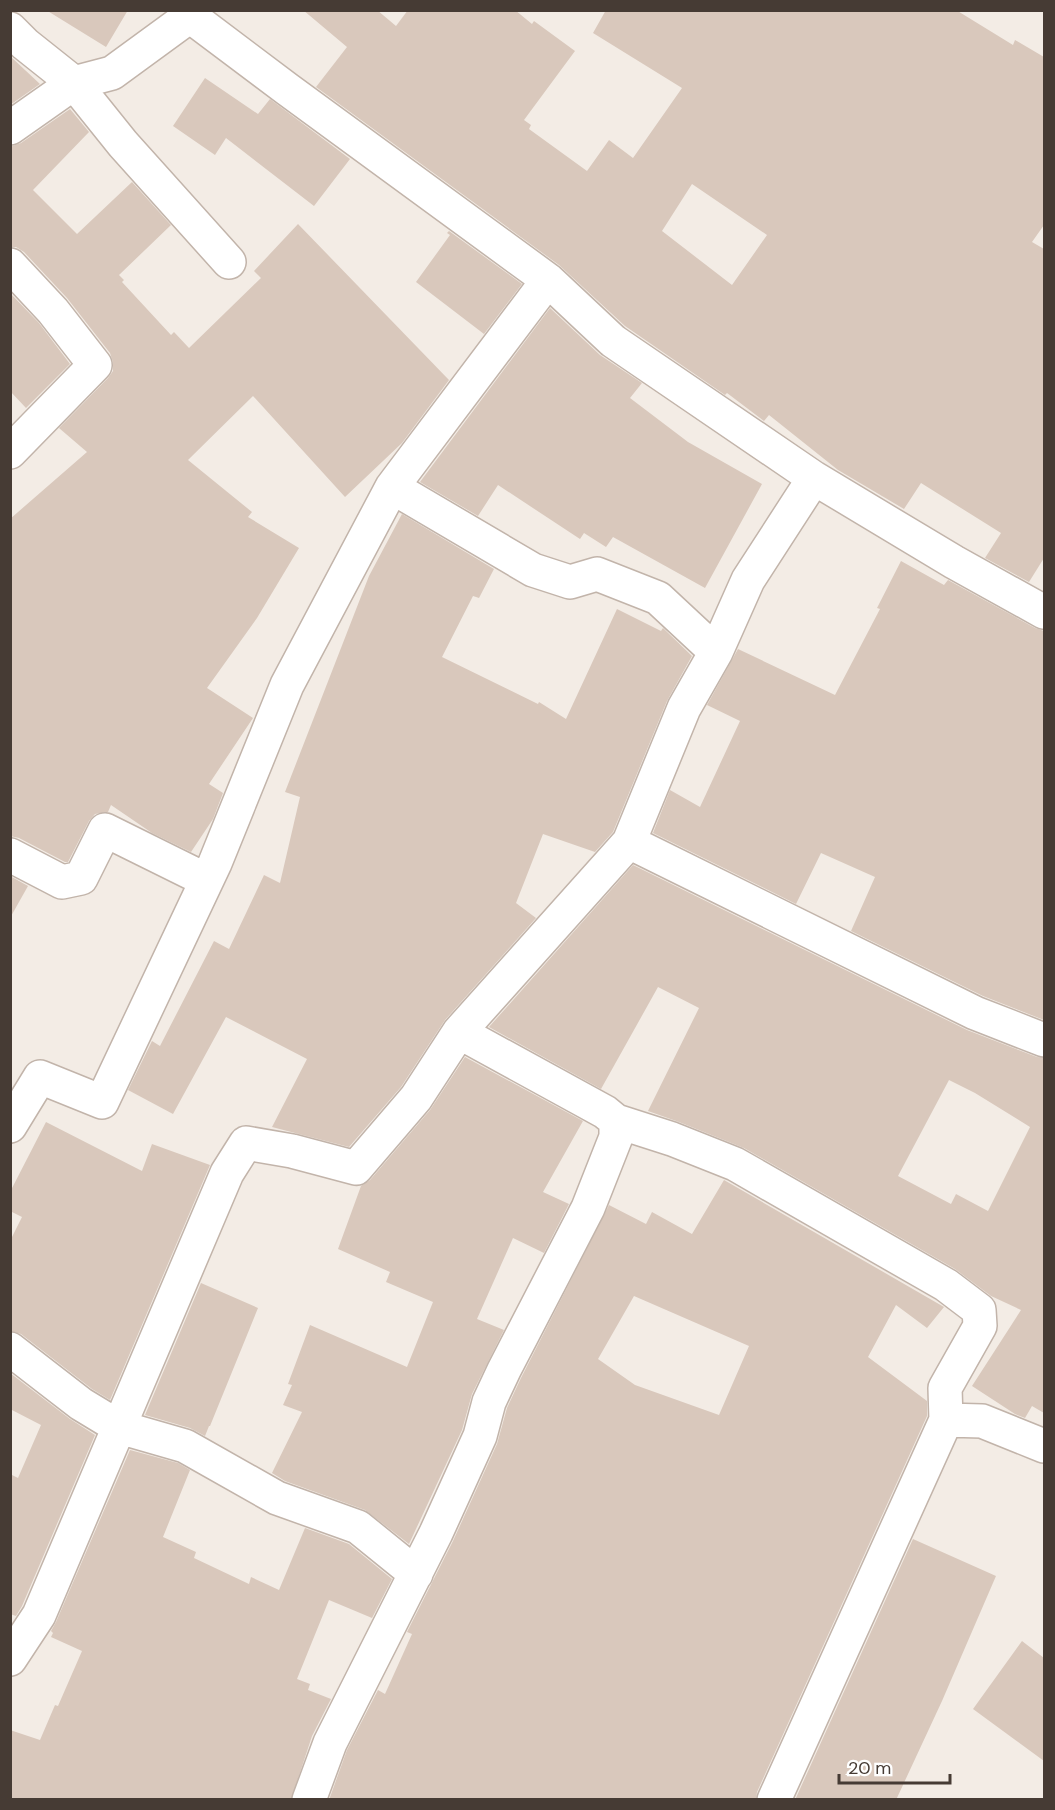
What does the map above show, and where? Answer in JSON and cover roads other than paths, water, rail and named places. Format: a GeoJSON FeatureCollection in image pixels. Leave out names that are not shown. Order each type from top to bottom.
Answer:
{"type":"FeatureCollection","features":[{"type":"Feature","properties":{"kind":"street"},"geometry":{"type":"LineString","coordinates":[[10,128],[74,83],[112,73],[192,13],[296,96],[549,280],[613,341],[814,478],[954,562],[1044,612]]}},
{"type":"Feature","properties":{"kind":"street"},"geometry":{"type":"LineString","coordinates":[[10,29],[74,83],[123,144],[229,262]]}},
{"type":"Feature","properties":{"kind":"street"},"geometry":{"type":"LineString","coordinates":[[10,265],[53,311],[95,364],[10,452]]}},
{"type":"Feature","properties":{"kind":"street"},"geometry":{"type":"LineString","coordinates":[[10,1126],[40,1077],[102,1102],[214,864],[287,685],[392,487],[549,280]]}},
{"type":"Feature","properties":{"kind":"street"},"geometry":{"type":"LineString","coordinates":[[10,1659],[39,1615],[227,1173],[246,1143],[292,1151],[356,1168],[417,1098],[459,1032],[629,842],[684,708],[716,652],[748,580],[814,478]]}},
{"type":"Feature","properties":{"kind":"street"},"geometry":{"type":"LineString","coordinates":[[392,487],[533,570],[570,582],[597,574],[658,598],[716,652]]}},
{"type":"Feature","properties":{"kind":"street"},"geometry":{"type":"LineString","coordinates":[[10,855],[62,882],[81,878],[105,830],[206,880]]}},
{"type":"Feature","properties":{"kind":"street"},"geometry":{"type":"LineString","coordinates":[[629,842],[975,1013],[1044,1040]]}},
{"type":"Feature","properties":{"kind":"street"},"geometry":{"type":"LineString","coordinates":[[459,1032],[605,1112],[616,1121],[681,1142],[735,1164],[946,1285],[979,1310],[980,1326],[945,1388],[946,1420],[774,1800]]}},
{"type":"Feature","properties":{"kind":"street"},"geometry":{"type":"LineString","coordinates":[[309,1800],[330,1743],[416,1574],[480,1436],[489,1402],[588,1208],[616,1137],[616,1121]]}},
{"type":"Feature","properties":{"kind":"street"},"geometry":{"type":"LineString","coordinates":[[10,1349],[81,1404],[119,1427],[185,1446],[277,1498],[358,1527],[416,1574]]}},
{"type":"Feature","properties":{"kind":"street"},"geometry":{"type":"LineString","coordinates":[[946,1420],[982,1421],[1044,1446]]}}]}
